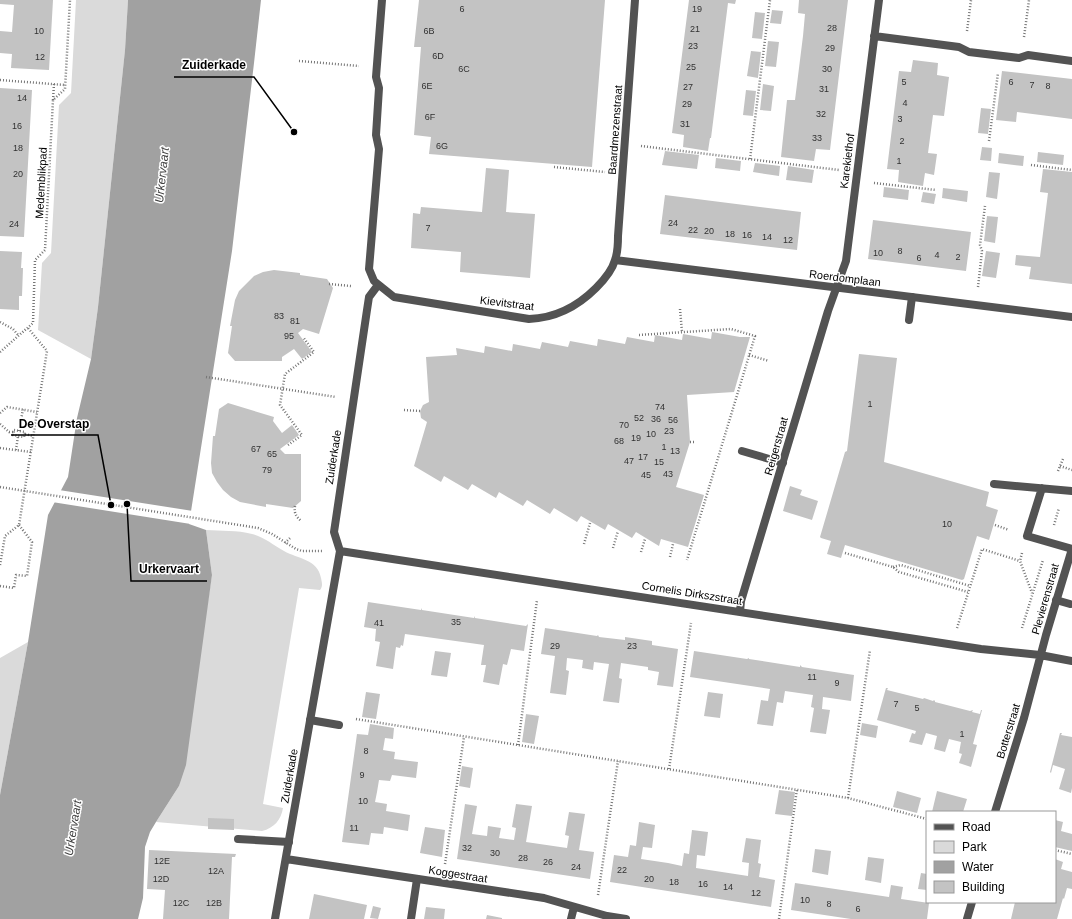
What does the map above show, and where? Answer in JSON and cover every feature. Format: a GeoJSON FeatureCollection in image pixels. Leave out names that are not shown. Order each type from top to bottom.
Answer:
{"type":"FeatureCollection","features":[{"type":"Feature","properties":{"kind":"street"},"geometry":{"type":"LineString","coordinates":[[378,285],[374,281],[370,269],[380,149],[376,135],[379,88],[376,77],[382,0]]}},
{"type":"Feature","properties":{"kind":"street","name":"Baardmezenstraat"},"geometry":{"type":"LineString","coordinates":[[615,260],[635,0]]}},
{"type":"Feature","properties":{"kind":"street","name":"Karekiethof"},"geometry":{"type":"LineString","coordinates":[[836,288],[846,261],[879,0]]}},
{"type":"Feature","properties":{"kind":"street"},"geometry":{"type":"LineString","coordinates":[[874,36],[960,47],[968,52],[1019,58],[1028,55],[1072,61]]}},
{"type":"Feature","properties":{"kind":"street","name":"Kievitstraat"},"geometry":{"type":"LineString","coordinates":[[378,285],[394,297],[516,317],[541,318],[566,311],[587,297],[607,276],[615,260]]}},
{"type":"Feature","properties":{"kind":"street","name":"Roerdomplaan"},"geometry":{"type":"LineString","coordinates":[[615,260],[1072,317]]}},
{"type":"Feature","properties":{"kind":"street","name":"Zuiderkade"},"geometry":{"type":"LineString","coordinates":[[275,919],[340,552],[334,532],[369,297],[378,285]]}},
{"type":"Feature","properties":{"kind":"street","name":"Reigerstraat"},"geometry":{"type":"LineString","coordinates":[[740,612],[742,601],[836,288]]}},
{"type":"Feature","properties":{"kind":"street"},"geometry":{"type":"LineString","coordinates":[[909,320],[912,298]]}},
{"type":"Feature","properties":{"kind":"street"},"geometry":{"type":"LineString","coordinates":[[742,451],[783,463]]}},
{"type":"Feature","properties":{"kind":"street"},"geometry":{"type":"LineString","coordinates":[[994,484],[1072,491]]}},
{"type":"Feature","properties":{"kind":"street"},"geometry":{"type":"LineString","coordinates":[[1042,488],[1027,536],[1072,549]]}},
{"type":"Feature","properties":{"kind":"street","name":"Plevierenstraat"},"geometry":{"type":"LineString","coordinates":[[1040,655],[1072,549]]}},
{"type":"Feature","properties":{"kind":"street","name":"Cornelis Dirkszstraat"},"geometry":{"type":"LineString","coordinates":[[340,552],[981,649],[1040,655],[1072,661]]}},
{"type":"Feature","properties":{"kind":"street"},"geometry":{"type":"LineString","coordinates":[[1056,600],[1070,604]]}},
{"type":"Feature","properties":{"kind":"street","name":"Botterstraat"},"geometry":{"type":"LineString","coordinates":[[995,811],[1028,706],[1040,655]]}},
{"type":"Feature","properties":{"kind":"street"},"geometry":{"type":"LineString","coordinates":[[310,720],[339,724]]}},
{"type":"Feature","properties":{"kind":"street"},"geometry":{"type":"LineString","coordinates":[[238,839],[289,842]]}},
{"type":"Feature","properties":{"kind":"street","name":"Koggestraat"},"geometry":{"type":"LineString","coordinates":[[286,859],[544,898],[607,916],[626,919]]}},
{"type":"Feature","properties":{"kind":"street"},"geometry":{"type":"LineString","coordinates":[[411,919],[417,879]]}},
{"type":"Feature","properties":{"kind":"street"},"geometry":{"type":"LineString","coordinates":[[967,919],[972,903]]}},
{"type":"Feature","properties":{"kind":"street"},"geometry":{"type":"LineString","coordinates":[[571,919],[574,907]]}},
{"type":"Feature","properties":{"kind":"path"},"geometry":{"type":"LineString","coordinates":[[53,100],[65,89],[70,0]]}},
{"type":"Feature","properties":{"kind":"path"},"geometry":{"type":"LineString","coordinates":[[750,159],[770,0]]}},
{"type":"Feature","properties":{"kind":"path"},"geometry":{"type":"LineString","coordinates":[[966,37],[971,0]]}},
{"type":"Feature","properties":{"kind":"path"},"geometry":{"type":"LineString","coordinates":[[1024,44],[1029,0]]}},
{"type":"Feature","properties":{"kind":"path"},"geometry":{"type":"LineString","coordinates":[[299,60],[363,66]]}},
{"type":"Feature","properties":{"kind":"path"},"geometry":{"type":"LineString","coordinates":[[989,141],[999,71]]}},
{"type":"Feature","properties":{"kind":"path"},"geometry":{"type":"LineString","coordinates":[[0,80],[65,85]]}},
{"type":"Feature","properties":{"kind":"path","name":"Medemblikpad"},"geometry":{"type":"LineString","coordinates":[[28,328],[33,323],[35,260],[45,250],[54,84]]}},
{"type":"Feature","properties":{"kind":"path"},"geometry":{"type":"LineString","coordinates":[[636,145],[840,170]]}},
{"type":"Feature","properties":{"kind":"path"},"geometry":{"type":"LineString","coordinates":[[1031,165],[1072,170]]}},
{"type":"Feature","properties":{"kind":"path"},"geometry":{"type":"LineString","coordinates":[[554,167],[596,171]]}},
{"type":"Feature","properties":{"kind":"path"},"geometry":{"type":"LineString","coordinates":[[873,183],[936,190]]}},
{"type":"Feature","properties":{"kind":"path"},"geometry":{"type":"LineString","coordinates":[[978,285],[982,251],[980,246],[985,206]]}},
{"type":"Feature","properties":{"kind":"path"},"geometry":{"type":"LineString","coordinates":[[329,284],[350,286]]}},
{"type":"Feature","properties":{"kind":"path"},"geometry":{"type":"LineString","coordinates":[[680,309],[682,332]]}},
{"type":"Feature","properties":{"kind":"path"},"geometry":{"type":"LineString","coordinates":[[0,322],[13,329],[19,336]]}},
{"type":"Feature","properties":{"kind":"path"},"geometry":{"type":"LineString","coordinates":[[0,352],[28,328],[47,351],[19,525],[4,536],[0,565]]}},
{"type":"Feature","properties":{"kind":"path"},"geometry":{"type":"LineString","coordinates":[[640,335],[730,328],[755,336],[687,560]]}},
{"type":"Feature","properties":{"kind":"path"},"geometry":{"type":"LineString","coordinates":[[288,445],[302,436],[280,405],[282,389],[285,374],[314,352],[303,337]]}},
{"type":"Feature","properties":{"kind":"path"},"geometry":{"type":"LineString","coordinates":[[749,355],[769,361]]}},
{"type":"Feature","properties":{"kind":"path"},"geometry":{"type":"LineString","coordinates":[[206,377],[341,398]]}},
{"type":"Feature","properties":{"kind":"path"},"geometry":{"type":"LineString","coordinates":[[0,413],[7,407],[37,412]]}},
{"type":"Feature","properties":{"kind":"path"},"geometry":{"type":"LineString","coordinates":[[19,431],[22,410]]}},
{"type":"Feature","properties":{"kind":"path"},"geometry":{"type":"LineString","coordinates":[[404,410],[420,412]]}},
{"type":"Feature","properties":{"kind":"path"},"geometry":{"type":"LineString","coordinates":[[0,424],[9,432],[13,432],[14,430],[25,432],[25,434],[33,436]]}},
{"type":"Feature","properties":{"kind":"path"},"geometry":{"type":"LineString","coordinates":[[13,432],[13,435],[24,438],[25,434]]}},
{"type":"Feature","properties":{"kind":"path"},"geometry":{"type":"LineString","coordinates":[[16,450],[18,436]]}},
{"type":"Feature","properties":{"kind":"path"},"geometry":{"type":"LineString","coordinates":[[0,448],[31,452]]}},
{"type":"Feature","properties":{"kind":"path"},"geometry":{"type":"LineString","coordinates":[[1060,466],[1072,470]]}},
{"type":"Feature","properties":{"kind":"path"},"geometry":{"type":"LineString","coordinates":[[0,488],[258,528],[272,534],[292,548],[302,551]]}},
{"type":"Feature","properties":{"kind":"path"},"geometry":{"type":"LineString","coordinates":[[295,506],[294,512],[301,521]]}},
{"type":"Feature","properties":{"kind":"path"},"geometry":{"type":"LineString","coordinates":[[584,544],[590,523]]}},
{"type":"Feature","properties":{"kind":"path"},"geometry":{"type":"LineString","coordinates":[[0,586],[14,588],[16,575],[26,576],[32,542],[19,525]]}},
{"type":"Feature","properties":{"kind":"path"},"geometry":{"type":"LineString","coordinates":[[994,526],[1003,528]]}},
{"type":"Feature","properties":{"kind":"path"},"geometry":{"type":"LineString","coordinates":[[612,548],[618,531]]}},
{"type":"Feature","properties":{"kind":"path"},"geometry":{"type":"LineString","coordinates":[[1027,536],[1020,561],[1032,594]]}},
{"type":"Feature","properties":{"kind":"path"},"geometry":{"type":"LineString","coordinates":[[285,543],[290,538]]}},
{"type":"Feature","properties":{"kind":"path"},"geometry":{"type":"LineString","coordinates":[[641,552],[645,539]]}},
{"type":"Feature","properties":{"kind":"path"},"geometry":{"type":"LineString","coordinates":[[670,557],[674,544]]}},
{"type":"Feature","properties":{"kind":"path"},"geometry":{"type":"LineString","coordinates":[[956,633],[982,549],[1020,561]]}},
{"type":"Feature","properties":{"kind":"path"},"geometry":{"type":"LineString","coordinates":[[845,553],[893,567],[901,566],[970,586]]}},
{"type":"Feature","properties":{"kind":"path"},"geometry":{"type":"LineString","coordinates":[[893,567],[898,572],[968,592]]}},
{"type":"Feature","properties":{"kind":"path"},"geometry":{"type":"LineString","coordinates":[[518,745],[536,610]]}},
{"type":"Feature","properties":{"kind":"path"},"geometry":{"type":"LineString","coordinates":[[669,769],[690,633]]}},
{"type":"Feature","properties":{"kind":"path"},"geometry":{"type":"LineString","coordinates":[[848,798],[870,648]]}},
{"type":"Feature","properties":{"kind":"path"},"geometry":{"type":"LineString","coordinates":[[355,719],[797,789],[848,798],[926,818]]}},
{"type":"Feature","properties":{"kind":"path"},"geometry":{"type":"LineString","coordinates":[[445,861],[464,736]]}},
{"type":"Feature","properties":{"kind":"path"},"geometry":{"type":"LineString","coordinates":[[598,892],[618,761]]}},
{"type":"Feature","properties":{"kind":"path"},"geometry":{"type":"LineString","coordinates":[[779,919],[797,789]]}},
{"type":"Feature","properties":{"kind":"path"},"geometry":{"type":"LineString","coordinates":[[1056,850],[1072,854]]}},
{"type":"Feature","properties":{"kind":"green space"},"geometry":{"type":"Polygon","coordinates":[[[76,0],[128,0],[125,50],[98,307],[91,359],[38,330],[42,263],[51,253],[59,105],[71,93],[76,0]]]}},
{"type":"Feature","properties":{"kind":"green space"},"geometry":{"type":"Polygon","coordinates":[[[206,530],[241,532],[261,537],[289,554],[312,563],[319,572],[322,581],[320,590],[299,588],[263,804],[283,808],[279,820],[270,828],[262,831],[156,822],[179,786],[212,575],[206,530]]]}},
{"type":"Feature","properties":{"kind":"green space"},"geometry":{"type":"Polygon","coordinates":[[[28,642],[0,795],[0,658],[28,642]]]}},
{"type":"Feature","properties":{"kind":"water"},"geometry":{"type":"Polygon","coordinates":[[[128,0],[261,0],[232,251],[189,524],[206,530],[212,575],[186,765],[179,786],[150,832],[145,847],[143,898],[138,919],[0,919],[0,795],[28,642],[48,515],[68,477],[77,418],[91,359],[98,307],[125,50],[128,0]]]}},
{"type":"Feature","properties":{"kind":"pier"},"geometry":{"type":"Polygon","coordinates":[[[59,490],[193,511],[191,523],[197,525],[52,502],[59,490]]]}},
{"type":"Feature","properties":{"kind":"building"},"geometry":{"type":"Polygon","coordinates":[[[0,0],[53,0],[49,70],[11,68],[12,54],[0,53],[0,31],[12,32],[14,5],[0,4],[0,0]]]}},
{"type":"Feature","properties":{"kind":"building"},"geometry":{"type":"Polygon","coordinates":[[[419,0],[605,0],[592,167],[429,154],[431,137],[414,135],[421,47],[414,47],[419,0]]]}},
{"type":"Feature","properties":{"kind":"building"},"geometry":{"type":"Polygon","coordinates":[[[689,0],[736,0],[735,4],[728,3],[711,138],[708,151],[683,147],[684,135],[672,133],[689,0]]]}},
{"type":"Feature","properties":{"kind":"building"},"geometry":{"type":"Polygon","coordinates":[[[799,0],[848,0],[830,150],[816,149],[814,161],[781,157],[787,100],[795,100],[803,36],[805,14],[798,13],[799,0]]]}},
{"type":"Feature","properties":{"kind":"building"},"geometry":{"type":"Polygon","coordinates":[[[772,10],[783,11],[781,24],[770,23],[772,10]]]}},
{"type":"Feature","properties":{"kind":"building"},"geometry":{"type":"Polygon","coordinates":[[[755,12],[765,13],[762,39],[752,38],[755,12]]]}},
{"type":"Feature","properties":{"kind":"building"},"geometry":{"type":"Polygon","coordinates":[[[768,41],[779,42],[776,67],[765,66],[768,41]]]}},
{"type":"Feature","properties":{"kind":"building"},"geometry":{"type":"Polygon","coordinates":[[[751,51],[761,52],[758,78],[747,76],[751,51]]]}},
{"type":"Feature","properties":{"kind":"building"},"geometry":{"type":"Polygon","coordinates":[[[913,60],[938,63],[937,75],[949,77],[944,116],[933,115],[928,153],[937,154],[934,175],[925,173],[923,186],[898,182],[899,170],[887,169],[899,71],[911,72],[913,60]]]}},
{"type":"Feature","properties":{"kind":"building"},"geometry":{"type":"Polygon","coordinates":[[[1002,71],[1072,79],[1072,119],[1017,112],[1016,122],[996,120],[1002,71]]]}},
{"type":"Feature","properties":{"kind":"building"},"geometry":{"type":"Polygon","coordinates":[[[763,84],[774,86],[771,111],[760,110],[763,84]]]}},
{"type":"Feature","properties":{"kind":"building"},"geometry":{"type":"Polygon","coordinates":[[[0,88],[32,90],[24,237],[0,236],[0,88]]]}},
{"type":"Feature","properties":{"kind":"building"},"geometry":{"type":"Polygon","coordinates":[[[746,90],[756,91],[753,116],[743,115],[746,90]]]}},
{"type":"Feature","properties":{"kind":"building"},"geometry":{"type":"Polygon","coordinates":[[[981,108],[991,109],[988,134],[978,133],[981,108]]]}},
{"type":"Feature","properties":{"kind":"building"},"geometry":{"type":"Polygon","coordinates":[[[982,147],[992,148],[991,161],[980,160],[982,147]]]}},
{"type":"Feature","properties":{"kind":"building"},"geometry":{"type":"Polygon","coordinates":[[[665,151],[699,155],[697,169],[662,165],[665,151]]]}},
{"type":"Feature","properties":{"kind":"building"},"geometry":{"type":"Polygon","coordinates":[[[1038,152],[1064,155],[1063,165],[1037,162],[1038,152]]]}},
{"type":"Feature","properties":{"kind":"building"},"geometry":{"type":"Polygon","coordinates":[[[999,153],[1024,156],[1023,166],[998,163],[999,153]]]}},
{"type":"Feature","properties":{"kind":"building"},"geometry":{"type":"Polygon","coordinates":[[[716,158],[741,161],[740,171],[715,168],[716,158]]]}},
{"type":"Feature","properties":{"kind":"building"},"geometry":{"type":"Polygon","coordinates":[[[755,163],[780,166],[779,176],[753,172],[755,163]]]}},
{"type":"Feature","properties":{"kind":"building"},"geometry":{"type":"Polygon","coordinates":[[[788,166],[814,170],[812,183],[786,180],[788,166]]]}},
{"type":"Feature","properties":{"kind":"building"},"geometry":{"type":"Polygon","coordinates":[[[486,168],[509,170],[506,212],[535,214],[530,278],[460,272],[461,252],[411,248],[413,213],[420,214],[421,207],[482,212],[486,168]]]}},
{"type":"Feature","properties":{"kind":"building"},"geometry":{"type":"Polygon","coordinates":[[[1043,169],[1072,172],[1072,284],[1029,279],[1031,267],[1015,265],[1016,255],[1040,257],[1048,193],[1040,192],[1043,169]]]}},
{"type":"Feature","properties":{"kind":"building"},"geometry":{"type":"Polygon","coordinates":[[[989,172],[1000,173],[997,199],[986,197],[989,172]]]}},
{"type":"Feature","properties":{"kind":"building"},"geometry":{"type":"Polygon","coordinates":[[[884,187],[909,190],[908,200],[883,197],[884,187]]]}},
{"type":"Feature","properties":{"kind":"building"},"geometry":{"type":"Polygon","coordinates":[[[943,188],[968,191],[967,202],[942,198],[943,188]]]}},
{"type":"Feature","properties":{"kind":"building"},"geometry":{"type":"Polygon","coordinates":[[[923,192],[936,194],[934,204],[921,202],[923,192]]]}},
{"type":"Feature","properties":{"kind":"building"},"geometry":{"type":"Polygon","coordinates":[[[665,195],[801,212],[797,250],[660,234],[665,195]]]}},
{"type":"Feature","properties":{"kind":"building"},"geometry":{"type":"Polygon","coordinates":[[[987,216],[998,217],[995,243],[984,241],[987,216]]]}},
{"type":"Feature","properties":{"kind":"building"},"geometry":{"type":"Polygon","coordinates":[[[873,220],[971,232],[966,271],[868,259],[873,220]]]}},
{"type":"Feature","properties":{"kind":"building"},"geometry":{"type":"Polygon","coordinates":[[[0,251],[22,252],[22,296],[19,296],[19,310],[0,309],[0,251]]]}},
{"type":"Feature","properties":{"kind":"building"},"geometry":{"type":"Polygon","coordinates":[[[986,251],[1000,253],[996,278],[982,276],[986,251]]]}},
{"type":"Feature","properties":{"kind":"building"},"geometry":{"type":"Polygon","coordinates":[[[274,270],[300,273],[300,275],[327,279],[333,288],[319,334],[303,329],[298,333],[312,352],[302,359],[294,349],[282,357],[282,361],[235,361],[228,353],[232,326],[230,326],[235,300],[239,291],[254,276],[263,272],[274,270]]]}},
{"type":"Feature","properties":{"kind":"building"},"geometry":{"type":"Polygon","coordinates":[[[712,332],[740,337],[750,337],[734,392],[687,395],[690,442],[676,487],[704,495],[688,547],[661,539],[659,546],[636,532],[632,538],[608,524],[605,530],[581,516],[577,522],[554,508],[550,514],[527,500],[523,506],[499,492],[496,498],[472,484],[468,490],[444,476],[441,482],[414,466],[427,422],[421,418],[420,411],[423,405],[429,402],[426,357],[457,355],[456,348],[484,353],[485,346],[512,351],[513,344],[540,349],[542,342],[568,347],[570,341],[597,346],[598,339],[625,344],[627,337],[654,342],[655,335],[682,340],[683,334],[711,339],[712,332]]]}},
{"type":"Feature","properties":{"kind":"building"},"geometry":{"type":"Polygon","coordinates":[[[859,354],[897,358],[884,462],[989,492],[986,506],[998,510],[989,540],[977,536],[964,579],[962,580],[845,545],[841,558],[827,554],[831,541],[820,537],[845,452],[847,451],[859,354]]]}},
{"type":"Feature","properties":{"kind":"building"},"geometry":{"type":"Polygon","coordinates":[[[228,403],[274,417],[273,421],[282,433],[292,425],[299,435],[280,449],[285,454],[301,454],[301,501],[293,508],[266,504],[266,507],[240,502],[231,497],[217,482],[212,473],[211,463],[213,436],[215,436],[219,409],[228,403]]]}},
{"type":"Feature","properties":{"kind":"building"},"geometry":{"type":"Polygon","coordinates":[[[790,486],[802,490],[800,495],[818,501],[812,520],[783,511],[790,486]]]}},
{"type":"Feature","properties":{"kind":"building"},"geometry":{"type":"Polygon","coordinates":[[[368,602],[421,610],[421,608],[422,610],[474,618],[474,616],[475,618],[526,626],[528,624],[524,651],[511,649],[507,665],[503,664],[499,685],[483,682],[486,665],[481,665],[484,645],[405,634],[403,646],[401,645],[400,648],[396,647],[393,669],[376,666],[380,642],[375,641],[376,629],[364,627],[368,602]]]}},
{"type":"Feature","properties":{"kind":"building"},"geometry":{"type":"Polygon","coordinates":[[[545,628],[598,635],[599,637],[625,640],[625,637],[652,641],[652,645],[678,649],[673,687],[657,685],[659,672],[648,670],[648,667],[621,663],[619,678],[622,679],[619,703],[603,701],[609,664],[594,662],[593,670],[582,668],[583,660],[567,658],[566,670],[569,671],[566,695],[550,693],[555,656],[541,654],[545,628]]]}},
{"type":"Feature","properties":{"kind":"building"},"geometry":{"type":"Polygon","coordinates":[[[435,651],[451,653],[447,677],[431,675],[435,651]]]}},
{"type":"Feature","properties":{"kind":"building"},"geometry":{"type":"Polygon","coordinates":[[[694,651],[747,659],[749,658],[800,667],[800,665],[802,667],[854,675],[851,701],[823,697],[822,709],[830,710],[826,734],[810,732],[814,708],[811,707],[813,695],[785,691],[783,703],[777,702],[773,726],[757,724],[761,700],[768,701],[770,689],[690,677],[694,651]]]}},
{"type":"Feature","properties":{"kind":"building"},"geometry":{"type":"Polygon","coordinates":[[[886,688],[888,688],[887,690],[923,699],[934,700],[935,702],[970,711],[973,710],[972,712],[980,714],[982,710],[973,744],[977,745],[971,767],[959,763],[962,754],[959,753],[961,742],[949,739],[945,752],[934,749],[937,736],[926,733],[922,745],[909,742],[912,733],[915,734],[916,731],[877,720],[886,688]]]}},
{"type":"Feature","properties":{"kind":"building"},"geometry":{"type":"Polygon","coordinates":[[[366,692],[380,694],[376,719],[362,717],[366,692]]]}},
{"type":"Feature","properties":{"kind":"building"},"geometry":{"type":"Polygon","coordinates":[[[708,692],[723,694],[720,718],[704,716],[708,692]]]}},
{"type":"Feature","properties":{"kind":"building"},"geometry":{"type":"Polygon","coordinates":[[[526,714],[539,716],[534,744],[522,742],[526,714]]]}},
{"type":"Feature","properties":{"kind":"building"},"geometry":{"type":"Polygon","coordinates":[[[862,723],[878,726],[876,738],[860,735],[862,723]]]}},
{"type":"Feature","properties":{"kind":"building"},"geometry":{"type":"Polygon","coordinates":[[[370,724],[394,728],[393,739],[385,738],[383,750],[395,752],[394,759],[418,762],[416,778],[392,775],[390,781],[379,780],[375,802],[387,804],[386,811],[410,815],[408,831],[384,827],[383,834],[371,833],[369,845],[342,842],[357,734],[368,735],[370,724]]]}},
{"type":"Feature","properties":{"kind":"building"},"geometry":{"type":"Polygon","coordinates":[[[1060,733],[1062,733],[1061,735],[1072,737],[1071,793],[1059,789],[1065,769],[1053,765],[1051,773],[1050,772],[1060,733]]]}},
{"type":"Feature","properties":{"kind":"building"},"geometry":{"type":"Polygon","coordinates":[[[462,766],[473,768],[470,788],[459,786],[462,766]]]}},
{"type":"Feature","properties":{"kind":"building"},"geometry":{"type":"Polygon","coordinates":[[[779,790],[795,792],[792,816],[775,814],[779,790]]]}},
{"type":"Feature","properties":{"kind":"building"},"geometry":{"type":"Polygon","coordinates":[[[897,791],[921,798],[917,813],[893,807],[897,791]]]}},
{"type":"Feature","properties":{"kind":"building"},"geometry":{"type":"Polygon","coordinates":[[[937,791],[967,799],[963,811],[932,811],[937,791]]]}},
{"type":"Feature","properties":{"kind":"building"},"geometry":{"type":"Polygon","coordinates":[[[465,804],[477,806],[472,834],[487,836],[488,826],[501,828],[499,838],[514,840],[516,828],[512,827],[516,804],[532,806],[526,842],[567,848],[569,836],[565,835],[569,812],[585,814],[579,850],[594,852],[590,879],[457,859],[465,804]]]}},
{"type":"Feature","properties":{"kind":"building"},"geometry":{"type":"Polygon","coordinates":[[[208,818],[234,819],[234,830],[208,829],[208,818]]]}},
{"type":"Feature","properties":{"kind":"building"},"geometry":{"type":"Polygon","coordinates":[[[1056,820],[1063,822],[1061,831],[1072,834],[1072,851],[1056,847],[1056,820]]]}},
{"type":"Feature","properties":{"kind":"building"},"geometry":{"type":"Polygon","coordinates":[[[639,822],[655,825],[652,848],[643,847],[641,859],[682,866],[684,853],[689,854],[692,830],[708,832],[705,856],[697,855],[696,868],[748,876],[749,863],[742,862],[746,838],[761,840],[758,863],[761,864],[759,877],[775,880],[771,907],[610,882],[614,855],[628,857],[630,845],[636,846],[639,822]]]}},
{"type":"Feature","properties":{"kind":"building"},"geometry":{"type":"Polygon","coordinates":[[[425,827],[445,830],[442,857],[420,853],[425,827]]]}},
{"type":"Feature","properties":{"kind":"building"},"geometry":{"type":"Polygon","coordinates":[[[815,849],[831,851],[828,875],[812,872],[815,849]]]}},
{"type":"Feature","properties":{"kind":"building"},"geometry":{"type":"Polygon","coordinates":[[[149,850],[236,854],[235,857],[232,857],[229,919],[163,919],[165,890],[147,889],[149,850]]]}},
{"type":"Feature","properties":{"kind":"building"},"geometry":{"type":"Polygon","coordinates":[[[868,857],[884,859],[881,883],[865,880],[868,857]]]}},
{"type":"Feature","properties":{"kind":"building"},"geometry":{"type":"Polygon","coordinates":[[[1056,859],[1063,862],[1061,869],[1072,872],[1072,889],[1067,888],[1057,919],[1011,919],[1015,903],[1056,903],[1056,859]]]}},
{"type":"Feature","properties":{"kind":"building"},"geometry":{"type":"Polygon","coordinates":[[[921,873],[926,874],[926,890],[918,889],[921,873]]]}},
{"type":"Feature","properties":{"kind":"building"},"geometry":{"type":"Polygon","coordinates":[[[795,883],[889,897],[891,885],[903,887],[901,899],[929,903],[927,919],[851,919],[791,910],[795,883]]]}},
{"type":"Feature","properties":{"kind":"building"},"geometry":{"type":"Polygon","coordinates":[[[314,894],[367,905],[364,919],[309,919],[314,894]]]}},
{"type":"Feature","properties":{"kind":"building"},"geometry":{"type":"Polygon","coordinates":[[[373,906],[381,908],[378,919],[370,918],[373,906]]]}},
{"type":"Feature","properties":{"kind":"building"},"geometry":{"type":"Polygon","coordinates":[[[426,907],[445,909],[444,919],[424,919],[426,907]]]}},
{"type":"Feature","properties":{"kind":"building"},"geometry":{"type":"Polygon","coordinates":[[[487,915],[502,918],[502,919],[486,919],[487,915]]]}},
{"type":"Feature","properties":{"kind":"place","name":"Zuiderkade"},"geometry":{"type":"Point","coordinates":[294,132]}},
{"type":"Feature","properties":{"kind":"place","name":"Urkervaart"},"geometry":{"type":"Point","coordinates":[127,504]}},
{"type":"Feature","properties":{"kind":"place","name":"De Overstap"},"geometry":{"type":"Point","coordinates":[111,505]}}]}
